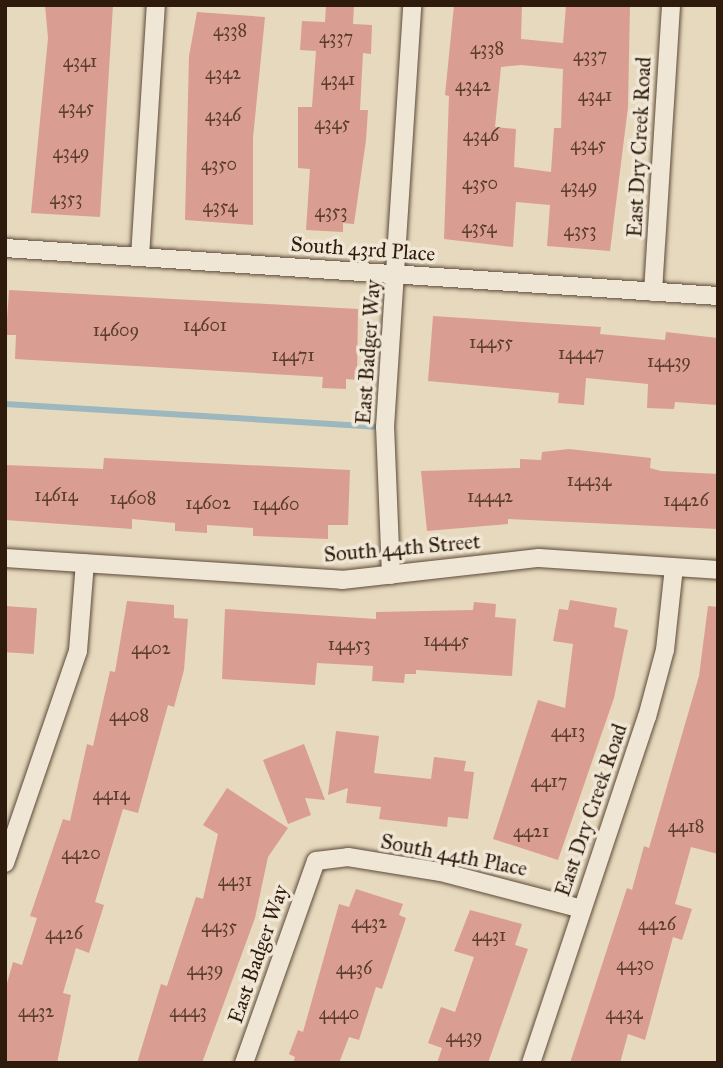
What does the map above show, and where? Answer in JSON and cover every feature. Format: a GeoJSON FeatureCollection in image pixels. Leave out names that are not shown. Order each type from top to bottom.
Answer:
{"type":"FeatureCollection","features":[{"type":"Feature","properties":{"kind":"street"},"geometry":{"type":"LineString","coordinates":[[140,257],[156,5]]}},
{"type":"Feature","properties":{"kind":"street","name":"East Badger Way"},"geometry":{"type":"LineString","coordinates":[[391,575],[384,475],[412,5]]}},
{"type":"Feature","properties":{"kind":"street","name":"East Dry Creek Road"},"geometry":{"type":"LineString","coordinates":[[653,292],[671,5]]}},
{"type":"Feature","properties":{"kind":"street","name":"South 43rd Place"},"geometry":{"type":"LineString","coordinates":[[5,248],[718,296]]}},
{"type":"Feature","properties":{"kind":"street","name":"South 44th Street"},"geometry":{"type":"LineString","coordinates":[[5,558],[342,580],[539,558],[718,570]]}},
{"type":"Feature","properties":{"kind":"street"},"geometry":{"type":"LineString","coordinates":[[5,863],[78,651],[85,563]]}},
{"type":"Feature","properties":{"kind":"street","name":"East Dry Creek Road"},"geometry":{"type":"LineString","coordinates":[[531,1063],[665,650],[674,567]]}},
{"type":"Feature","properties":{"kind":"street","name":"South 44th Place"},"geometry":{"type":"LineString","coordinates":[[316,861],[348,857],[441,872],[582,909]]}},
{"type":"Feature","properties":{"kind":"street","name":"East Badger Way"},"geometry":{"type":"LineString","coordinates":[[244,1063],[316,861]]}},
{"type":"Feature","properties":{"kind":"building"},"geometry":{"type":"Polygon","coordinates":[[[45,5],[113,5],[100,217],[31,213],[48,38],[45,5]]]}},
{"type":"Feature","properties":{"kind":"building"},"geometry":{"type":"Polygon","coordinates":[[[326,5],[354,5],[353,24],[372,25],[371,54],[363,53],[360,110],[368,110],[366,140],[354,224],[343,223],[343,232],[306,230],[310,169],[298,168],[298,107],[312,107],[316,51],[300,50],[302,21],[325,22],[326,5]]]}},
{"type":"Feature","properties":{"kind":"building"},"geometry":{"type":"Polygon","coordinates":[[[454,5],[522,5],[521,39],[563,43],[566,5],[630,5],[628,107],[610,251],[547,246],[550,205],[516,202],[513,247],[444,239],[449,96],[445,95],[454,5]],[[521,65],[501,67],[495,127],[516,129],[514,167],[551,172],[554,128],[561,128],[563,69],[521,65]]]}},
{"type":"Feature","properties":{"kind":"building"},"geometry":{"type":"Polygon","coordinates":[[[197,12],[265,17],[253,138],[253,225],[185,220],[189,56],[197,12]]]}},
{"type":"Feature","properties":{"kind":"building"},"geometry":{"type":"Polygon","coordinates":[[[9,290],[358,309],[357,380],[346,379],[346,389],[322,388],[323,377],[15,359],[16,335],[6,335],[9,290]]]}},
{"type":"Feature","properties":{"kind":"building"},"geometry":{"type":"Polygon","coordinates":[[[433,316],[601,327],[600,334],[665,340],[666,332],[718,338],[718,405],[675,402],[674,409],[647,408],[648,384],[586,378],[584,405],[558,403],[559,393],[428,381],[433,316]]]}},
{"type":"Feature","properties":{"kind":"building"},"geometry":{"type":"Polygon","coordinates":[[[569,449],[651,458],[650,468],[661,471],[718,474],[718,529],[508,519],[508,524],[427,531],[421,471],[520,468],[520,459],[541,460],[542,452],[569,449]]]}},
{"type":"Feature","properties":{"kind":"building"},"geometry":{"type":"Polygon","coordinates":[[[104,458],[350,470],[348,525],[328,525],[328,539],[253,536],[253,528],[207,525],[207,533],[175,531],[175,523],[132,519],[132,529],[5,520],[5,465],[103,469],[104,458]]]}},
{"type":"Feature","properties":{"kind":"building"},"geometry":{"type":"Polygon","coordinates":[[[570,600],[617,608],[614,627],[628,630],[614,698],[558,860],[493,839],[538,700],[565,708],[573,644],[553,641],[559,609],[568,610],[570,600]]]}},
{"type":"Feature","properties":{"kind":"building"},"geometry":{"type":"Polygon","coordinates":[[[127,601],[174,605],[174,618],[188,619],[184,670],[174,707],[168,705],[138,813],[123,809],[95,902],[104,905],[89,953],[76,948],[63,993],[71,995],[57,1063],[5,1063],[5,990],[13,962],[22,965],[37,918],[30,916],[63,819],[70,821],[87,744],[93,746],[110,671],[115,672],[127,601]]]}},
{"type":"Feature","properties":{"kind":"building"},"geometry":{"type":"Polygon","coordinates":[[[474,602],[496,604],[495,617],[516,619],[512,676],[416,670],[416,674],[405,674],[404,683],[372,681],[373,666],[317,663],[315,685],[222,679],[225,609],[376,619],[376,612],[473,610],[474,602]]]}},
{"type":"Feature","properties":{"kind":"building"},"geometry":{"type":"Polygon","coordinates":[[[5,606],[37,608],[34,654],[5,652],[5,606]]]}},
{"type":"Feature","properties":{"kind":"building"},"geometry":{"type":"Polygon","coordinates":[[[708,606],[718,607],[718,854],[691,847],[675,904],[692,909],[682,940],[673,937],[645,1040],[628,1034],[620,1063],[570,1063],[627,888],[632,890],[644,846],[649,848],[699,676],[708,606]]]}},
{"type":"Feature","properties":{"kind":"building"},"geometry":{"type":"Polygon","coordinates":[[[336,731],[379,736],[374,773],[431,779],[434,757],[466,761],[464,771],[474,772],[468,819],[448,817],[447,827],[379,819],[381,807],[346,803],[348,788],[328,795],[336,731]]]}},
{"type":"Feature","properties":{"kind":"building"},"geometry":{"type":"Polygon","coordinates":[[[304,744],[325,800],[305,798],[311,815],[288,824],[263,760],[304,744]]]}},
{"type":"Feature","properties":{"kind":"building"},"geometry":{"type":"Polygon","coordinates":[[[227,788],[288,828],[268,857],[255,918],[202,1063],[137,1063],[161,984],[167,986],[196,897],[203,899],[218,834],[203,825],[227,788]]]}},
{"type":"Feature","properties":{"kind":"building"},"geometry":{"type":"Polygon","coordinates":[[[356,889],[403,904],[399,915],[406,918],[382,989],[376,987],[359,1040],[349,1037],[339,1063],[293,1063],[295,1057],[289,1054],[298,1030],[303,1032],[339,904],[349,907],[356,889]]]}},
{"type":"Feature","properties":{"kind":"building"},"geometry":{"type":"Polygon","coordinates":[[[470,910],[522,924],[515,945],[528,949],[488,1063],[437,1063],[442,1048],[428,1043],[441,1007],[455,1012],[474,957],[454,951],[470,910]]]}},
{"type":"Feature","properties":{"kind":"waterway"},"geometry":{"type":"LineString","coordinates":[[5,404],[383,427]]}}]}
